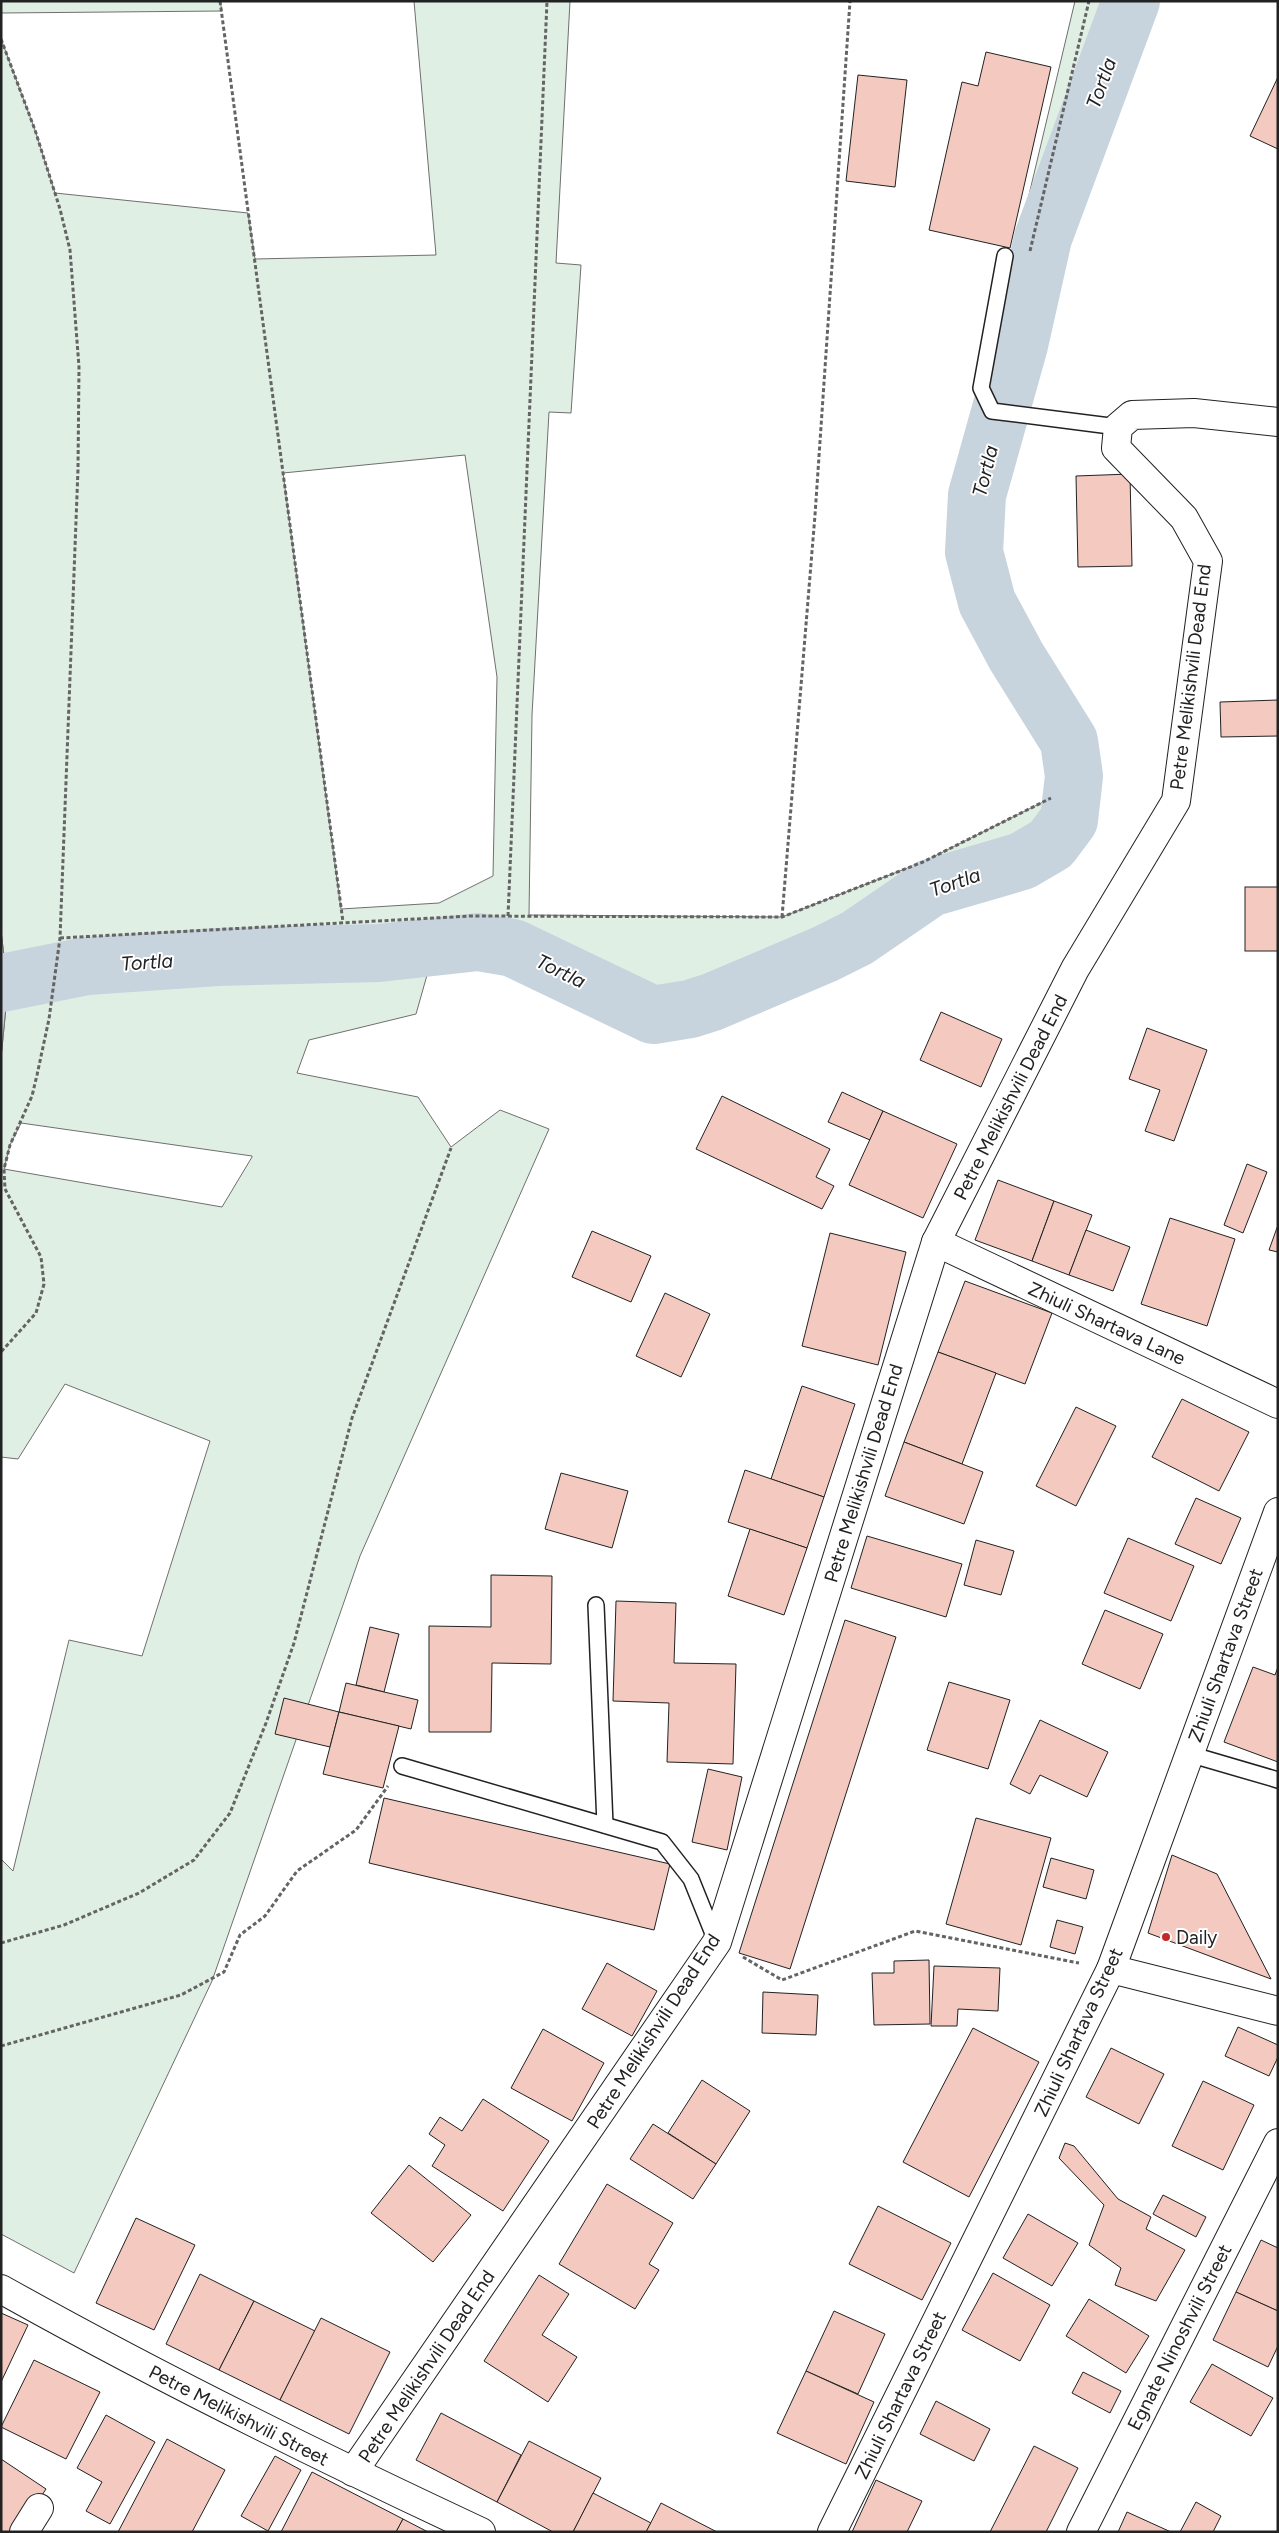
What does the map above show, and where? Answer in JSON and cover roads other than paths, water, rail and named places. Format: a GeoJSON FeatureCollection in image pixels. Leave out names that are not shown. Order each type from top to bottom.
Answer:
{"type":"FeatureCollection","features":[{"type":"Feature","properties":{"kind":"street"},"geometry":{"type":"LineString","coordinates":[[1117,438],[1132,416],[1194,413],[1278,422]]}},
{"type":"Feature","properties":{"kind":"street","name":"Petre Melikishvili Dead End"},"geometry":{"type":"LineString","coordinates":[[354,2472],[716,1942],[936,1242],[1075,969],[1176,801],[1208,561],[1184,518],[1117,438]]}},
{"type":"Feature","properties":{"kind":"street","name":"Zhiuli Shartava Lane"},"geometry":{"type":"LineString","coordinates":[[936,1242],[1278,1404]]}},
{"type":"Feature","properties":{"kind":"street","name":"Zhiuli Shartava Street"},"geometry":{"type":"LineString","coordinates":[[832,2532],[1111,1969],[1278,1512]]}},
{"type":"Feature","properties":{"kind":"street"},"geometry":{"type":"LineString","coordinates":[[1111,1969],[1278,2011]]}},
{"type":"Feature","properties":{"kind":"street","name":"Egnate Ninoshvili Street"},"geometry":{"type":"LineString","coordinates":[[1081,2532],[1278,2143]]}},
{"type":"Feature","properties":{"kind":"street","name":"Petre Melikishvili Street"},"geometry":{"type":"LineString","coordinates":[[1,2289],[122,2357],[354,2472],[481,2532]]}},
{"type":"Feature","properties":{"kind":"street"},"geometry":{"type":"LineString","coordinates":[[24,2532],[39,2508]]}},
{"type":"Feature","properties":{"kind":"lane"},"geometry":{"type":"LineString","coordinates":[[1005,256],[981,388],[992,411],[1117,438]]}},
{"type":"Feature","properties":{"kind":"lane"},"geometry":{"type":"LineString","coordinates":[[596,1605],[604,1825]]}},
{"type":"Feature","properties":{"kind":"lane"},"geometry":{"type":"LineString","coordinates":[[1189,1754],[1278,1780]]}},
{"type":"Feature","properties":{"kind":"lane"},"geometry":{"type":"LineString","coordinates":[[402,1766],[662,1842],[690,1879],[716,1942]]}},
{"type":"Feature","properties":{"kind":"waterway","name":"Tortla"},"geometry":{"type":"LineString","coordinates":[[1,983],[87,966],[217,957],[379,953],[478,942],[513,948],[653,1015],[690,1009],[712,1002],[825,954],[857,938],[930,888],[1022,861],[1051,844],[1069,820],[1074,776],[1069,741],[1016,656],[987,602],[974,552],[977,495],[1019,345],[1043,238],[1131,1]]}},
{"type":"Feature","properties":{"kind":"place","name":"Daily"},"geometry":{"type":"Point","coordinates":[1166,1937]}}]}
